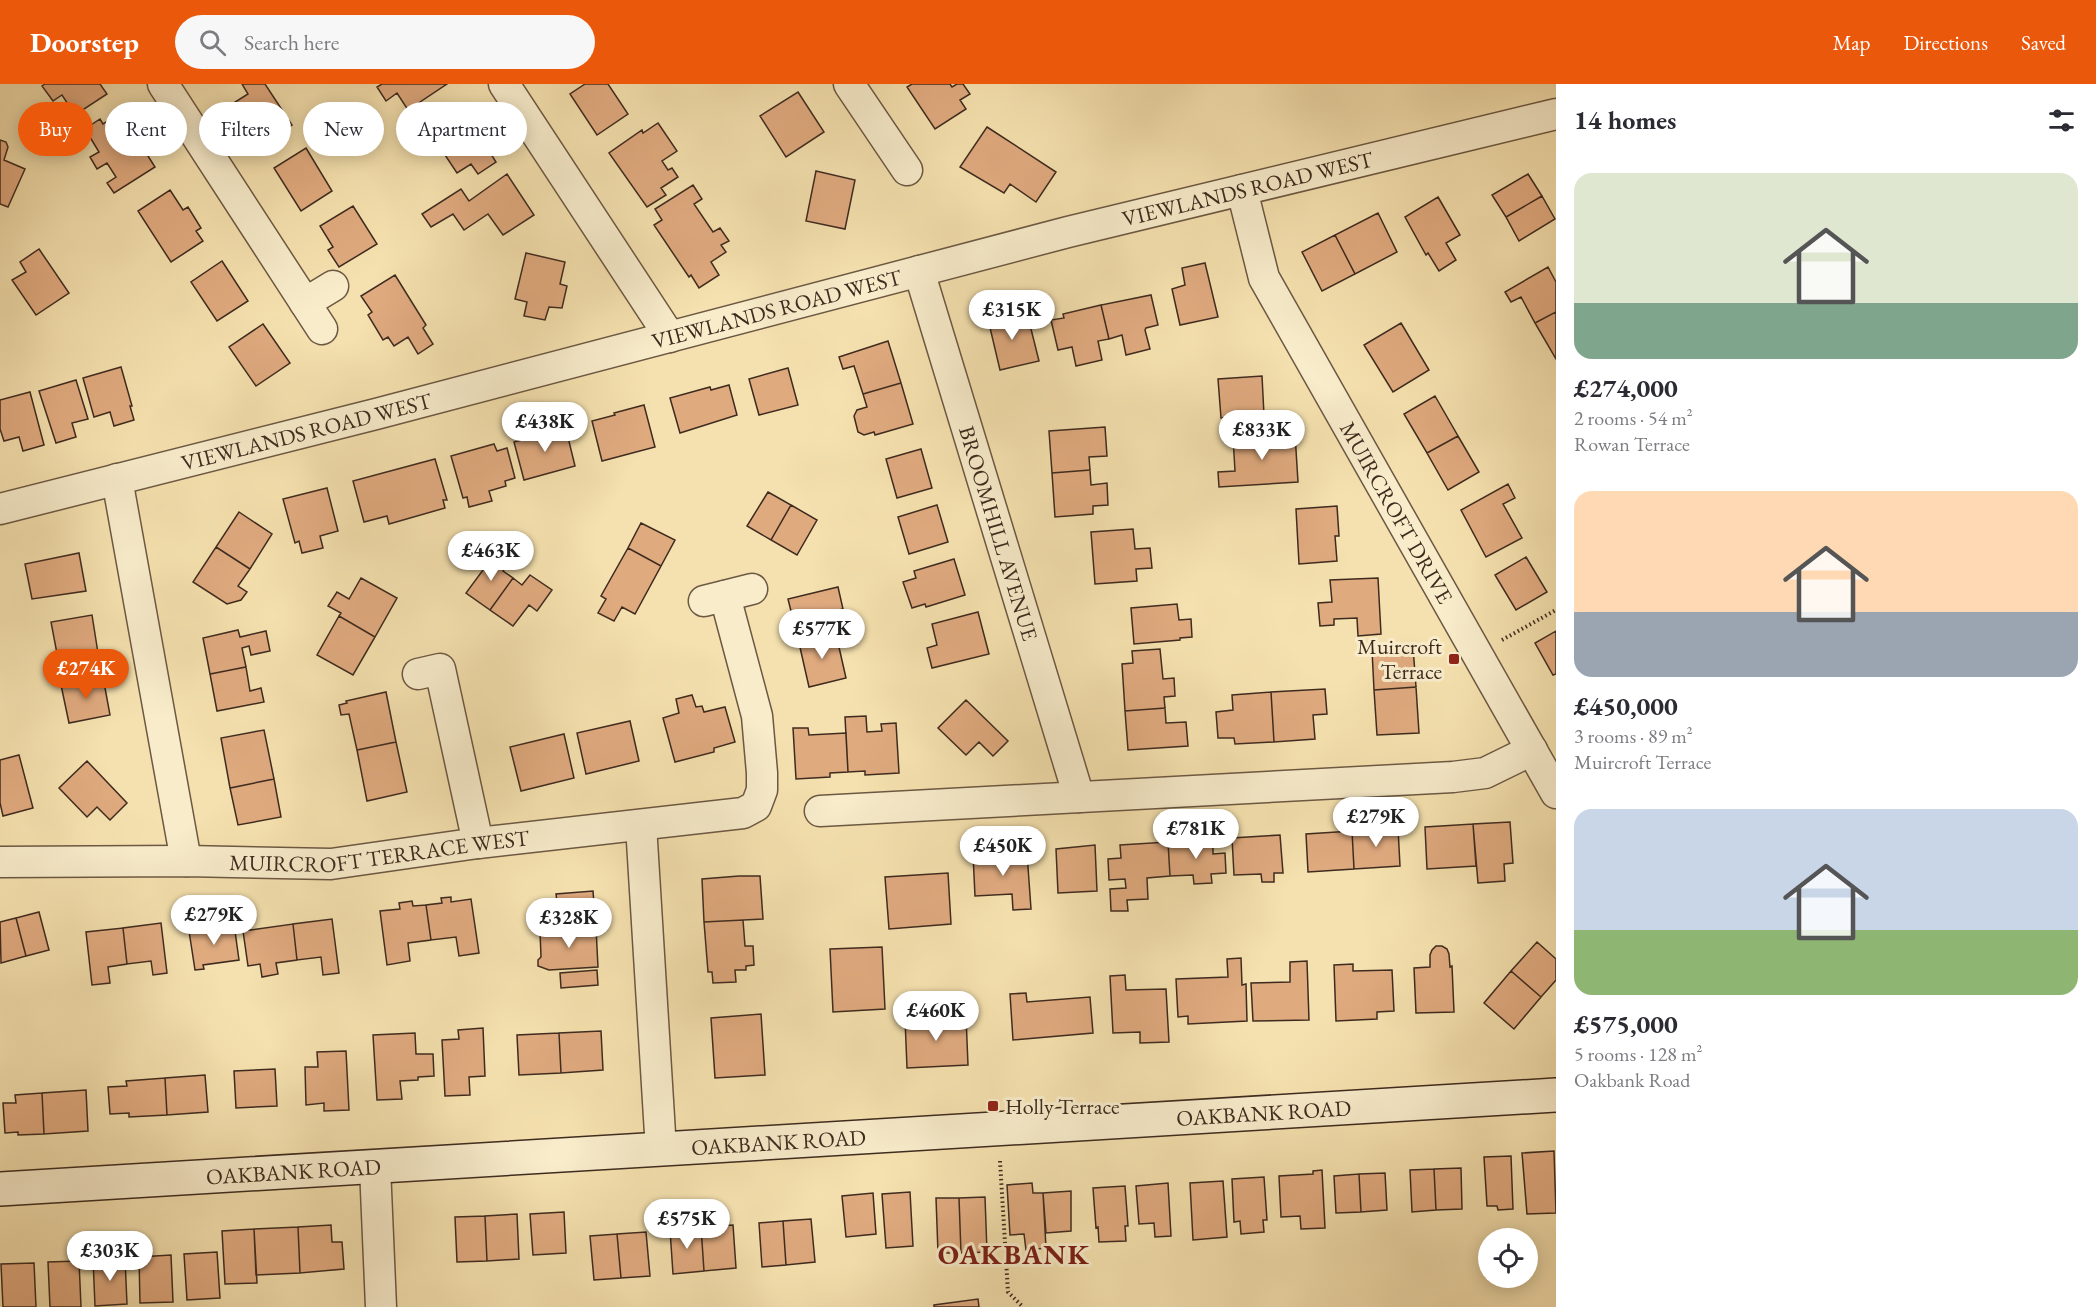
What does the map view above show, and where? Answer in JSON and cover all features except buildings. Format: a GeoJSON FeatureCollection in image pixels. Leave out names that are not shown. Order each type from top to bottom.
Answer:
{"type":"FeatureCollection","features":[{"type":"Feature","properties":{"kind":"street"},"geometry":{"type":"LineString","coordinates":[[163,84],[322,329]]}},
{"type":"Feature","properties":{"kind":"street"},"geometry":{"type":"LineString","coordinates":[[504,84],[670,337]]}},
{"type":"Feature","properties":{"kind":"street"},"geometry":{"type":"LineString","coordinates":[[849,84],[907,170]]}},
{"type":"Feature","properties":{"kind":"street","name":"VIEWLANDS ROAD WEST"},"geometry":{"type":"LineString","coordinates":[[0,509],[919,271],[1242,190],[1556,115]]}},
{"type":"Feature","properties":{"kind":"street","name":"MUIRCROFT DRIVE"},"geometry":{"type":"LineString","coordinates":[[1242,190],[1264,278],[1556,793]]}},
{"type":"Feature","properties":{"kind":"street","name":"BROOMHILL AVENUE"},"geometry":{"type":"LineString","coordinates":[[919,271],[1079,797]]}},
{"type":"Feature","properties":{"kind":"street"},"geometry":{"type":"LineString","coordinates":[[305,303],[333,286]]}},
{"type":"Feature","properties":{"kind":"street"},"geometry":{"type":"LineString","coordinates":[[117,479],[186,861]]}},
{"type":"Feature","properties":{"kind":"street","name":"MUIRCROFT TERRACE WEST"},"geometry":{"type":"LineString","coordinates":[[0,862],[186,861],[331,864],[478,843],[744,813],[756,806],[762,790],[762,774],[757,716],[727,595]]}},
{"type":"Feature","properties":{"kind":"street"},"geometry":{"type":"LineString","coordinates":[[439,669],[478,843]]}},
{"type":"Feature","properties":{"kind":"street"},"geometry":{"type":"LineString","coordinates":[[820,811],[1453,777],[1485,773],[1532,750]]}},
{"type":"Feature","properties":{"kind":"street"},"geometry":{"type":"LineString","coordinates":[[641,825],[661,1150]]}},
{"type":"Feature","properties":{"kind":"street","name":"OAKBANK ROAD"},"geometry":{"type":"LineString","coordinates":[[0,1189],[1556,1095]]}},
{"type":"Feature","properties":{"kind":"street"},"geometry":{"type":"LineString","coordinates":[[375,1167],[381,1307]]}},
{"type":"Feature","properties":{"kind":"path"},"geometry":{"type":"LineString","coordinates":[[1477,654],[1556,610]]}},
{"type":"Feature","properties":{"kind":"path"},"geometry":{"type":"LineString","coordinates":[[998,1129],[1008,1292],[1023,1307]]}},
{"type":"Feature","properties":{"kind":"place","name":"Muircroft Terrace"},"geometry":{"type":"Point","coordinates":[1454,659]}},
{"type":"Feature","properties":{"kind":"place","name":"Holly Terrace"},"geometry":{"type":"Point","coordinates":[993,1106]}},
{"type":"Feature","properties":{"kind":"district","name":"OAKBANK"},"geometry":{"type":"Point","coordinates":[1014,1254]}}]}
